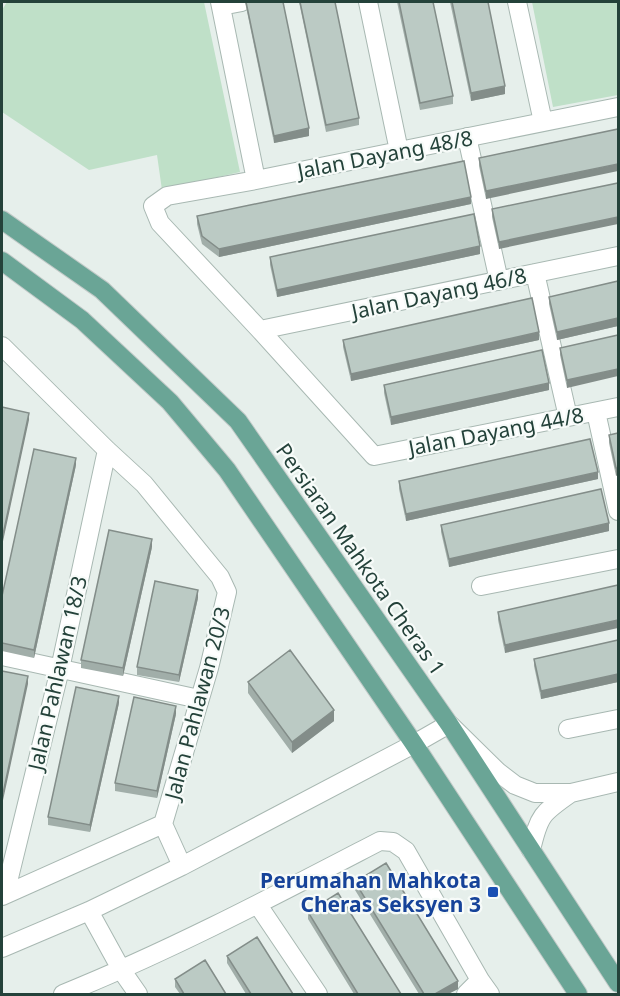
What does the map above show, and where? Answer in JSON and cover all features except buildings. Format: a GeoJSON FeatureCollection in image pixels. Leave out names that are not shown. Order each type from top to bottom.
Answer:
{"type":"FeatureCollection","features":[{"type":"Feature","properties":{"kind":"main road","name":"Persiaran Mahkota Cheras 1"},"geometry":{"type":"LineString","coordinates":[[2,220],[102,290],[238,421],[449,724],[618,983]]}},
{"type":"Feature","properties":{"kind":"main road"},"geometry":{"type":"LineString","coordinates":[[2,261],[82,320],[170,402],[227,470],[414,744],[579,994]]}},
{"type":"Feature","properties":{"kind":"street"},"geometry":{"type":"LineString","coordinates":[[242,2],[220,4],[256,180]]}},
{"type":"Feature","properties":{"kind":"street"},"geometry":{"type":"LineString","coordinates":[[368,2],[399,151]]}},
{"type":"Feature","properties":{"kind":"street"},"geometry":{"type":"LineString","coordinates":[[517,2],[543,122]]}},
{"type":"Feature","properties":{"kind":"street","name":"Jalan Dayang 48/8"},"geometry":{"type":"LineString","coordinates":[[260,330],[160,223],[153,206],[167,196],[618,107]]}},
{"type":"Feature","properties":{"kind":"street"},"geometry":{"type":"LineString","coordinates":[[467,138],[499,281]]}},
{"type":"Feature","properties":{"kind":"street","name":"Jalan Dayang 46/8"},"geometry":{"type":"LineString","coordinates":[[260,330],[618,256]]}},
{"type":"Feature","properties":{"kind":"street"},"geometry":{"type":"LineString","coordinates":[[535,273],[568,417]]}},
{"type":"Feature","properties":{"kind":"street","name":"Jalan Dayang 44/8"},"geometry":{"type":"LineString","coordinates":[[260,330],[374,456],[618,407]]}},
{"type":"Feature","properties":{"kind":"street","name":"Jalan Pahlawan 20/3"},"geometry":{"type":"LineString","coordinates":[[2,346],[144,484],[220,578],[227,592],[209,668],[163,825]]}},
{"type":"Feature","properties":{"kind":"street"},"geometry":{"type":"LineString","coordinates":[[596,412],[618,511]]}},
{"type":"Feature","properties":{"kind":"street","name":"Jalan Pahlawan 18/3"},"geometry":{"type":"LineString","coordinates":[[3,895],[60,669],[107,450]]}},
{"type":"Feature","properties":{"kind":"street"},"geometry":{"type":"LineString","coordinates":[[481,586],[618,559]]}},
{"type":"Feature","properties":{"kind":"street"},"geometry":{"type":"LineString","coordinates":[[2,656],[199,699]]}},
{"type":"Feature","properties":{"kind":"street"},"geometry":{"type":"LineString","coordinates":[[567,729],[618,719]]}},
{"type":"Feature","properties":{"kind":"street"},"geometry":{"type":"LineString","coordinates":[[2,948],[89,911],[182,866],[449,724],[498,772],[515,785],[535,793],[571,793],[618,782]]}},
{"type":"Feature","properties":{"kind":"street"},"geometry":{"type":"LineString","coordinates":[[531,850],[541,817],[549,808],[571,793]]}},
{"type":"Feature","properties":{"kind":"street"},"geometry":{"type":"LineString","coordinates":[[3,895],[163,825],[182,866]]}},
{"type":"Feature","properties":{"kind":"street"},"geometry":{"type":"LineString","coordinates":[[63,994],[122,970],[258,905],[380,841],[393,842],[406,851],[485,987],[466,994]]}},
{"type":"Feature","properties":{"kind":"street"},"geometry":{"type":"LineString","coordinates":[[258,905],[318,994]]}},
{"type":"Feature","properties":{"kind":"street"},"geometry":{"type":"LineString","coordinates":[[89,911],[138,994]]}},
{"type":"Feature","properties":{"kind":"green space"},"geometry":{"type":"Polygon","coordinates":[[[7,2],[204,2],[240,172],[162,190],[157,155],[89,170],[2,112],[2,10],[7,2]]]}},
{"type":"Feature","properties":{"kind":"green space"},"geometry":{"type":"Polygon","coordinates":[[[532,2],[618,2],[618,95],[553,107],[532,2]]]}},
{"type":"Feature","properties":{"kind":"place","name":"Perumahan Mahkota Cheras Seksyen 3"},"geometry":{"type":"Point","coordinates":[493,892]}}]}
